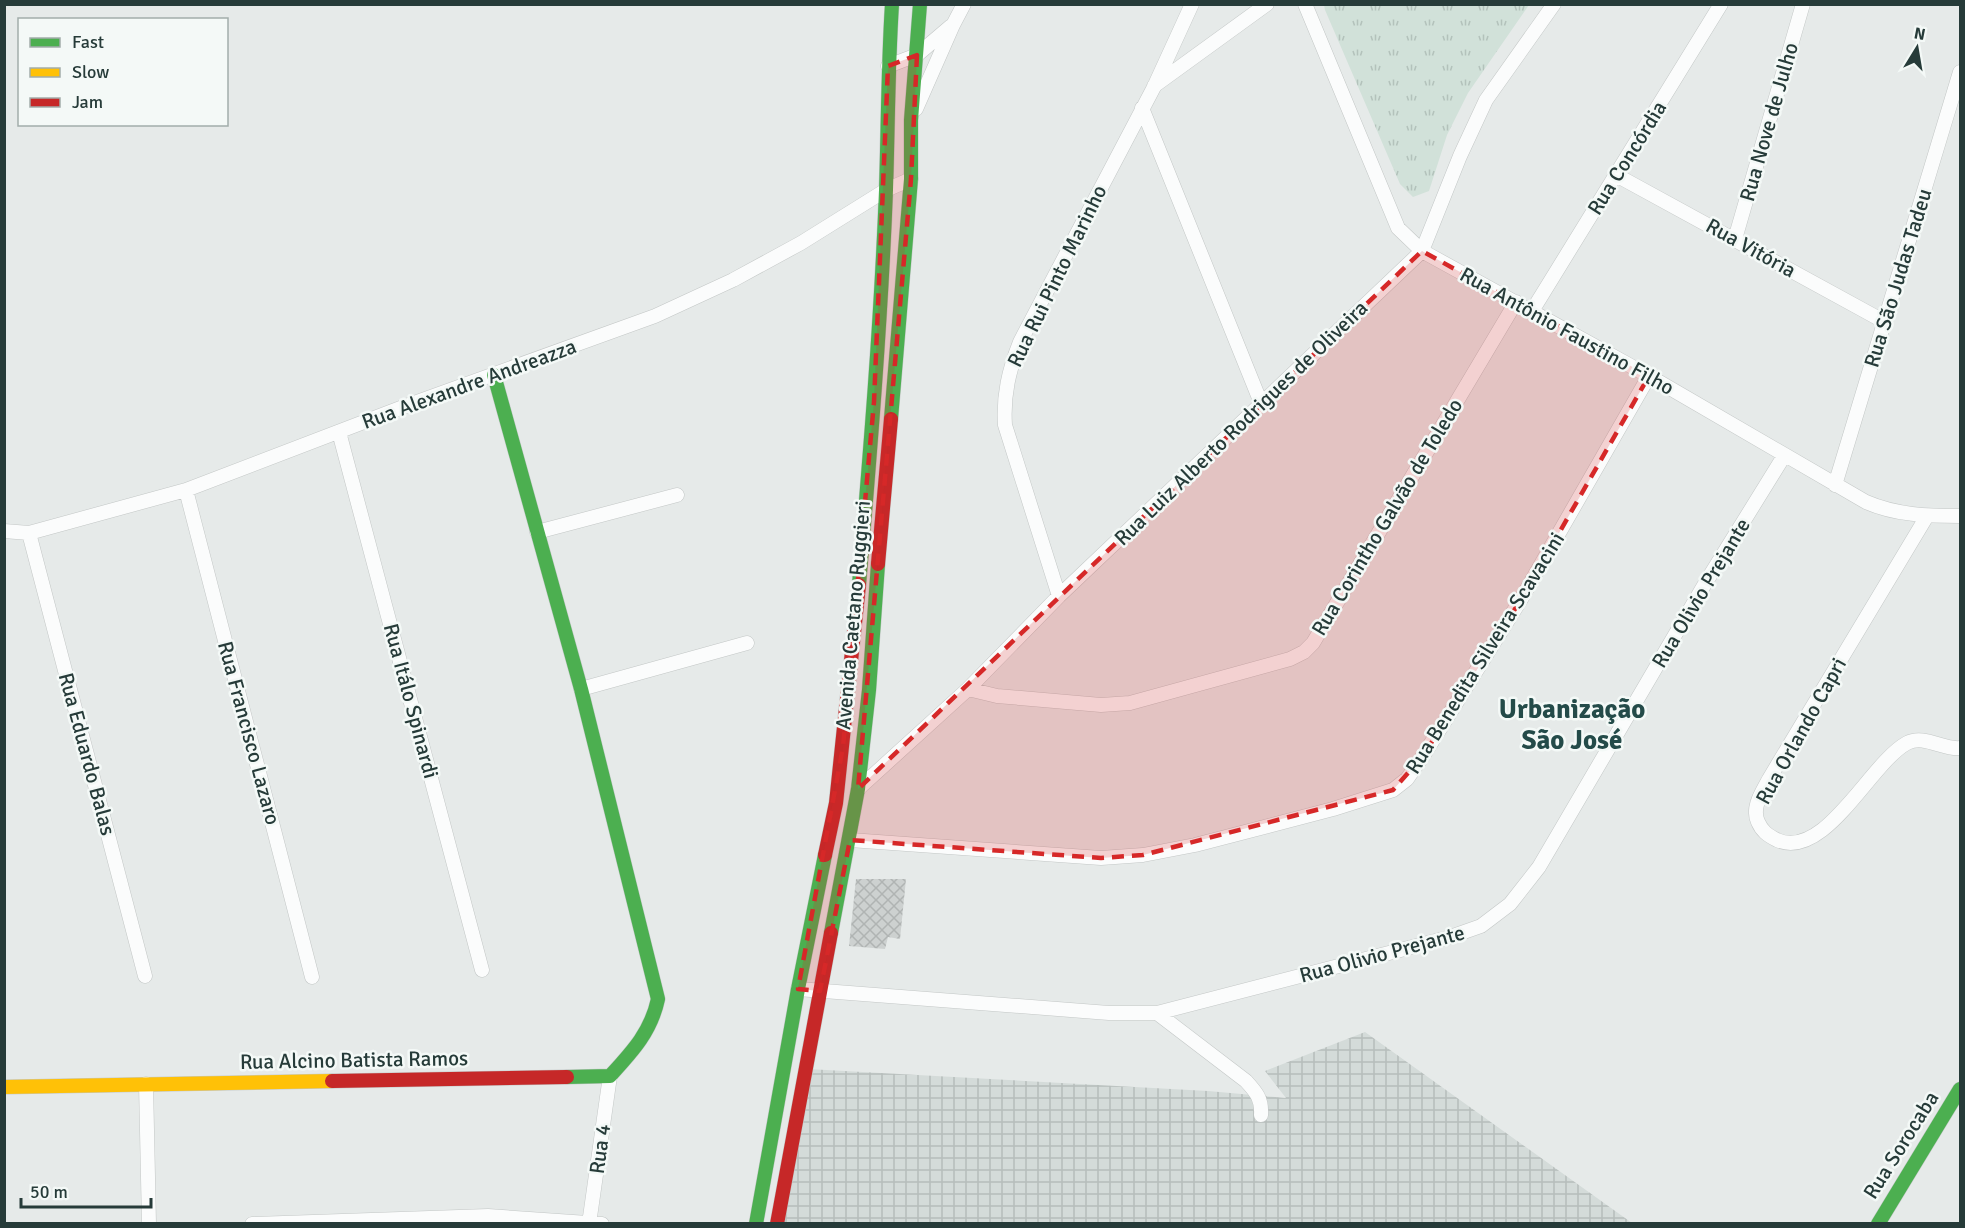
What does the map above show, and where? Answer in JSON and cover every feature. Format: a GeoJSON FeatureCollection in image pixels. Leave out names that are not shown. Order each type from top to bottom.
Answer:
{"type":"FeatureCollection","features":[{"type":"Feature","properties":{"kind":"main road","name":"Avenida Caetano Ruggieri"},"geometry":{"type":"LineString","coordinates":[[756,1224],[798,989],[836,803],[855,638],[874,402],[886,190],[888,66],[892,4]]}},
{"type":"Feature","properties":{"kind":"main road","name":"Avenida Caetano Ruggieri"},"geometry":{"type":"LineString","coordinates":[[777,1224],[850,840],[870,690],[878,565],[911,179],[911,120],[920,4]]}},
{"type":"Feature","properties":{"kind":"main road"},"geometry":{"type":"LineString","coordinates":[[494,375],[581,689],[658,999],[656,1013],[649,1030],[610,1077]]}},
{"type":"Feature","properties":{"kind":"main road","name":"Rua Alcino Batista Ramos"},"geometry":{"type":"LineString","coordinates":[[4,1087],[610,1077]]}},
{"type":"Feature","properties":{"kind":"main road","name":"Rua Sorocaba"},"geometry":{"type":"LineString","coordinates":[[1878,1224],[1960,1089]]}},
{"type":"Feature","properties":{"kind":"street"},"geometry":{"type":"LineString","coordinates":[[911,120],[964,4]]}},
{"type":"Feature","properties":{"kind":"street","name":"Rua Rui Pinto Marinho"},"geometry":{"type":"LineString","coordinates":[[1059,596],[1005,425],[1003,404],[1009,369],[1020,342],[1154,87],[1192,4]]}},
{"type":"Feature","properties":{"kind":"street"},"geometry":{"type":"LineString","coordinates":[[1154,87],[1267,4]]}},
{"type":"Feature","properties":{"kind":"street","name":"Rua Antônio Faustino Filho"},"geometry":{"type":"LineString","coordinates":[[1305,4],[1398,228],[1422,251],[1649,376],[1784,456],[1880,508],[1927,516],[1960,516]]}},
{"type":"Feature","properties":{"kind":"street","name":"Rua Luiz Alberto Rodrigues de Oliveira"},"geometry":{"type":"LineString","coordinates":[[858,789],[969,688],[1059,596],[1422,251],[1460,156],[1486,100],[1554,4]]}},
{"type":"Feature","properties":{"kind":"street","name":"Rua Concórdia"},"geometry":{"type":"LineString","coordinates":[[1532,311],[1721,4]]}},
{"type":"Feature","properties":{"kind":"street","name":"Rua Nove de Julho"},"geometry":{"type":"LineString","coordinates":[[1735,239],[1803,4]]}},
{"type":"Feature","properties":{"kind":"street"},"geometry":{"type":"LineString","coordinates":[[888,66],[917,55],[953,25]]}},
{"type":"Feature","properties":{"kind":"street","name":"Rua São Judas Tadeu"},"geometry":{"type":"LineString","coordinates":[[1835,485],[1960,72]]}},
{"type":"Feature","properties":{"kind":"street"},"geometry":{"type":"LineString","coordinates":[[1142,108],[1261,403]]}},
{"type":"Feature","properties":{"kind":"street","name":"Rua Vitória"},"geometry":{"type":"LineString","coordinates":[[1616,175],[1885,322]]}},
{"type":"Feature","properties":{"kind":"street","name":"Rua Alexandre Andreazza"},"geometry":{"type":"LineString","coordinates":[[4,531],[29,533],[186,490],[655,316],[733,280],[801,243],[886,190],[911,179]]}},
{"type":"Feature","properties":{"kind":"street","name":"Rua Corintho Galvão de Toledo"},"geometry":{"type":"LineString","coordinates":[[969,688],[997,696],[1101,705],[1130,703],[1290,659],[1304,652],[1313,643],[1516,302]]}},
{"type":"Feature","properties":{"kind":"street","name":"Rua Benedita Silveira Scavacini"},"geometry":{"type":"LineString","coordinates":[[850,840],[1101,858],[1143,855],[1195,845],[1333,809],[1393,790],[1407,779],[1418,764],[1514,611],[1649,376]]}},
{"type":"Feature","properties":{"kind":"street","name":"Rua Itálo Spinardi"},"geometry":{"type":"LineString","coordinates":[[339,432],[482,970]]}},
{"type":"Feature","properties":{"kind":"street","name":"Rua Olivio Prejante"},"geometry":{"type":"LineString","coordinates":[[798,989],[1098,1012],[1157,1013],[1447,938],[1481,926],[1510,904],[1539,867],[1694,602],[1784,456]]}},
{"type":"Feature","properties":{"kind":"street","name":"Rua Francisco Lazaro"},"geometry":{"type":"LineString","coordinates":[[186,490],[312,977]]}},
{"type":"Feature","properties":{"kind":"street"},"geometry":{"type":"LineString","coordinates":[[537,532],[677,495]]}},
{"type":"Feature","properties":{"kind":"street","name":"Rua Orlando Capri"},"geometry":{"type":"LineString","coordinates":[[1927,516],[1769,779],[1757,804],[1756,817],[1762,831],[1778,840],[1792,844],[1810,839],[1838,814],[1894,753],[1908,742],[1934,742],[1955,749],[1960,748]]}},
{"type":"Feature","properties":{"kind":"street","name":"Rua Eduardo Balas"},"geometry":{"type":"LineString","coordinates":[[29,533],[145,976]]}},
{"type":"Feature","properties":{"kind":"street"},"geometry":{"type":"LineString","coordinates":[[581,689],[747,644]]}},
{"type":"Feature","properties":{"kind":"street"},"geometry":{"type":"LineString","coordinates":[[1157,1013],[1246,1082],[1262,1101],[1261,1115]]}},
{"type":"Feature","properties":{"kind":"street","name":"Rua 4"},"geometry":{"type":"LineString","coordinates":[[594,1223],[610,1077]]}},
{"type":"Feature","properties":{"kind":"street"},"geometry":{"type":"LineString","coordinates":[[146,1084],[149,1224]]}},
{"type":"Feature","properties":{"kind":"street"},"geometry":{"type":"LineString","coordinates":[[252,1224],[488,1216],[594,1223]]}},
{"type":"Feature","properties":{"kind":"highlighted area"},"geometry":{"type":"Polygon","coordinates":[[[917,55],[911,179],[858,789],[1422,251],[1649,376],[1520,601],[1423,756],[1393,790],[1143,855],[1101,858],[850,840],[820,991],[798,989],[843,747],[874,402],[888,66],[917,55]]]}},
{"type":"Feature","properties":{"kind":"shaded area"},"geometry":{"type":"Polygon","coordinates":[[[1365,1032],[1632,1223],[783,1224],[808,1069],[1208,1091],[1286,1098],[1265,1071],[1365,1032]]]}},
{"type":"Feature","properties":{"kind":"green space"},"geometry":{"type":"Polygon","coordinates":[[[1324,5],[1529,5],[1468,93],[1447,135],[1429,191],[1413,197],[1400,184],[1324,5]]]}},
{"type":"Feature","properties":{"kind":"building"},"geometry":{"type":"Polygon","coordinates":[[[856,879],[906,879],[900,939],[888,937],[885,949],[849,946],[856,879]]]}},
{"type":"Feature","properties":{"kind":"traffic: fast"},"geometry":{"type":"LineString","coordinates":[[859,585],[881,289],[892,4]]}},
{"type":"Feature","properties":{"kind":"traffic: fast"},"geometry":{"type":"LineString","coordinates":[[891,419],[911,179],[911,120],[920,4]]}},
{"type":"Feature","properties":{"kind":"traffic: fast"},"geometry":{"type":"LineString","coordinates":[[494,375],[581,689],[658,999],[646,1032],[610,1076],[567,1077]]}},
{"type":"Feature","properties":{"kind":"traffic: fast"},"geometry":{"type":"LineString","coordinates":[[831,933],[858,789],[869,690],[878,564]]}},
{"type":"Feature","properties":{"kind":"traffic: fast"},"geometry":{"type":"LineString","coordinates":[[756,1224],[798,989],[825,855]]}},
{"type":"Feature","properties":{"kind":"traffic: fast"},"geometry":{"type":"LineString","coordinates":[[1878,1224],[1960,1089]]}},
{"type":"Feature","properties":{"kind":"traffic: slow"},"geometry":{"type":"LineString","coordinates":[[4,1087],[332,1081]]}},
{"type":"Feature","properties":{"kind":"traffic: jam"},"geometry":{"type":"LineString","coordinates":[[878,564],[891,419]]}},
{"type":"Feature","properties":{"kind":"traffic: jam"},"geometry":{"type":"LineString","coordinates":[[825,855],[836,803],[859,585]]}},
{"type":"Feature","properties":{"kind":"traffic: jam"},"geometry":{"type":"LineString","coordinates":[[777,1224],[831,933]]}},
{"type":"Feature","properties":{"kind":"traffic: jam"},"geometry":{"type":"LineString","coordinates":[[332,1081],[567,1077]]}},
{"type":"Feature","properties":{"kind":"district","name":"Urbanização São José"},"geometry":{"type":"Point","coordinates":[1572,724]}}]}
